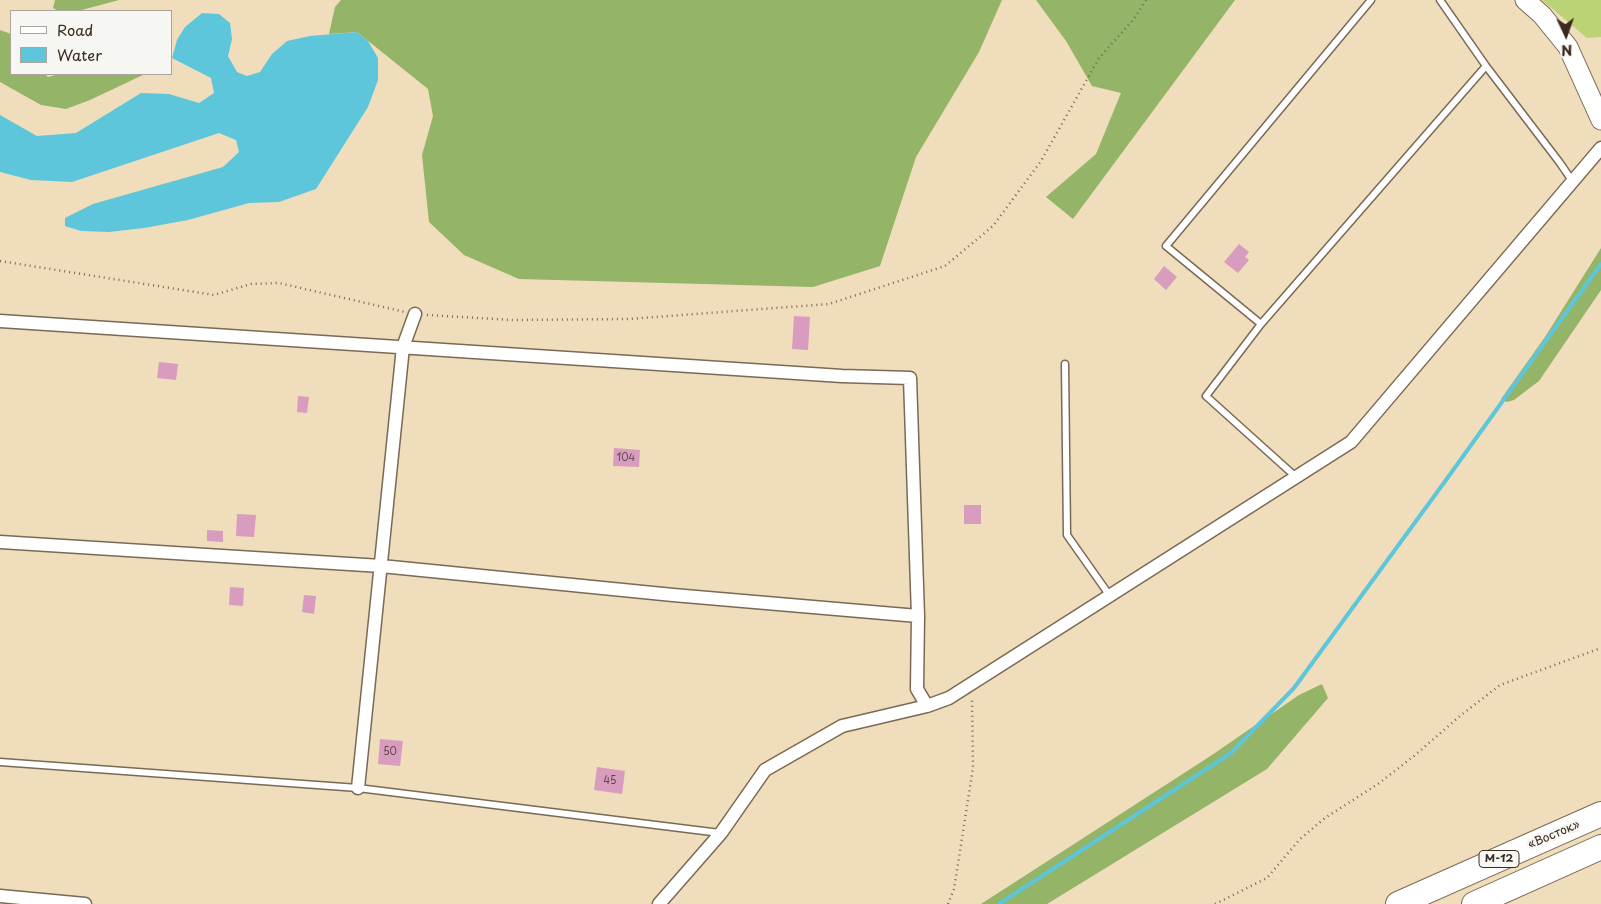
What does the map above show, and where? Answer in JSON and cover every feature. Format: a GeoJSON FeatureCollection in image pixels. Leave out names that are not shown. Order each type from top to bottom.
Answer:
{"type":"FeatureCollection","features":[{"type":"Feature","properties":{"kind":"highway","name":"«Восток»"},"geometry":{"type":"LineString","coordinates":[[1398,904],[1601,814]]}},
{"type":"Feature","properties":{"kind":"highway","name":"М-12"},"geometry":{"type":"LineString","coordinates":[[1474,904],[1601,847]]}},
{"type":"Feature","properties":{"kind":"street"},"geometry":{"type":"LineString","coordinates":[[1525,0],[1542,15],[1568,47],[1601,120]]}},
{"type":"Feature","properties":{"kind":"street"},"geometry":{"type":"LineString","coordinates":[[659,904],[722,833],[765,770],[842,726],[927,706],[949,698],[1351,442],[1601,148]]}},
{"type":"Feature","properties":{"kind":"street"},"geometry":{"type":"LineString","coordinates":[[358,788],[403,347],[415,314]]}},
{"type":"Feature","properties":{"kind":"street"},"geometry":{"type":"LineString","coordinates":[[0,321],[842,376],[910,378],[918,616],[917,689],[927,706]]}},
{"type":"Feature","properties":{"kind":"street"},"geometry":{"type":"LineString","coordinates":[[0,542],[381,566],[918,616]]}},
{"type":"Feature","properties":{"kind":"street"},"geometry":{"type":"LineString","coordinates":[[0,896],[85,904]]}},
{"type":"Feature","properties":{"kind":"lane"},"geometry":{"type":"LineString","coordinates":[[1261,324],[1166,246],[1371,0]]}},
{"type":"Feature","properties":{"kind":"lane"},"geometry":{"type":"LineString","coordinates":[[1440,0],[1486,66],[1560,163],[1572,182]]}},
{"type":"Feature","properties":{"kind":"lane"},"geometry":{"type":"LineString","coordinates":[[1296,477],[1206,396],[1261,324],[1486,66]]}},
{"type":"Feature","properties":{"kind":"lane"},"geometry":{"type":"LineString","coordinates":[[1065,364],[1067,535],[1110,596]]}},
{"type":"Feature","properties":{"kind":"lane"},"geometry":{"type":"LineString","coordinates":[[0,762],[358,788],[722,833]]}},
{"type":"Feature","properties":{"kind":"path"},"geometry":{"type":"LineString","coordinates":[[0,261],[214,295],[251,284],[279,283],[415,314],[513,320],[629,319],[829,304],[945,266],[993,226],[1041,162],[1099,58],[1134,19],[1146,0]]}},
{"type":"Feature","properties":{"kind":"path"},"geometry":{"type":"LineString","coordinates":[[1215,904],[1267,878],[1300,839],[1319,823],[1378,784],[1500,685],[1601,648]]}},
{"type":"Feature","properties":{"kind":"path"},"geometry":{"type":"LineString","coordinates":[[948,904],[954,889],[973,768],[972,683]]}},
{"type":"Feature","properties":{"kind":"green space"},"geometry":{"type":"Polygon","coordinates":[[[55,0],[119,0],[82,10],[57,10],[53,8],[55,0]]]}},
{"type":"Feature","properties":{"kind":"green space"},"geometry":{"type":"Polygon","coordinates":[[[341,0],[1002,0],[979,52],[916,157],[880,266],[813,287],[519,279],[464,255],[429,222],[422,155],[433,116],[428,89],[357,32],[329,34],[335,7],[341,0]]]}},
{"type":"Feature","properties":{"kind":"green space"},"geometry":{"type":"Polygon","coordinates":[[[1036,0],[1235,0],[1073,219],[1046,197],[1096,154],[1121,93],[1092,86],[1066,41],[1036,0]]]}},
{"type":"Feature","properties":{"kind":"green space"},"geometry":{"type":"Polygon","coordinates":[[[1542,0],[1601,0],[1601,37],[1587,38],[1542,0]]]}},
{"type":"Feature","properties":{"kind":"green space"},"geometry":{"type":"Polygon","coordinates":[[[0,30],[10,34],[10,75],[46,75],[48,77],[55,75],[143,75],[66,109],[41,105],[0,82],[0,30]]]}},
{"type":"Feature","properties":{"kind":"green space"},"geometry":{"type":"Polygon","coordinates":[[[1601,248],[1601,290],[1539,381],[1514,400],[1507,402],[1501,399],[1545,337],[1601,248]]]}},
{"type":"Feature","properties":{"kind":"green space"},"geometry":{"type":"Polygon","coordinates":[[[1322,684],[1328,698],[1267,769],[1047,904],[981,904],[1212,755],[1299,695],[1322,684]]]}},
{"type":"Feature","properties":{"kind":"water"},"geometry":{"type":"Polygon","coordinates":[[[202,13],[219,14],[230,23],[232,39],[228,56],[237,72],[247,76],[260,72],[272,54],[287,41],[310,36],[357,32],[368,41],[378,58],[378,80],[368,107],[316,189],[279,202],[249,203],[188,220],[144,228],[109,232],[81,231],[65,226],[65,218],[93,204],[223,167],[239,152],[236,140],[219,133],[72,182],[31,180],[0,172],[0,115],[37,136],[76,133],[141,93],[169,94],[199,103],[214,93],[211,78],[172,58],[177,40],[185,27],[202,13]]]}},
{"type":"Feature","properties":{"kind":"building"},"geometry":{"type":"Polygon","coordinates":[[[1239,244],[1249,252],[1245,257],[1249,260],[1238,273],[1224,262],[1239,244]]]}},
{"type":"Feature","properties":{"kind":"building"},"geometry":{"type":"Polygon","coordinates":[[[1164,266],[1177,277],[1166,290],[1154,279],[1164,266]]]}},
{"type":"Feature","properties":{"kind":"building"},"geometry":{"type":"Polygon","coordinates":[[[794,316],[810,317],[808,350],[792,349],[794,316]]]}},
{"type":"Feature","properties":{"kind":"building"},"geometry":{"type":"Polygon","coordinates":[[[159,362],[178,364],[176,380],[157,378],[159,362]]]}},
{"type":"Feature","properties":{"kind":"building"},"geometry":{"type":"Polygon","coordinates":[[[298,396],[309,397],[307,413],[297,412],[298,396]]]}},
{"type":"Feature","properties":{"kind":"building"},"geometry":{"type":"Polygon","coordinates":[[[614,448],[640,450],[639,467],[613,466],[614,448]]]}},
{"type":"Feature","properties":{"kind":"building"},"geometry":{"type":"Polygon","coordinates":[[[964,505],[981,505],[981,524],[964,524],[964,505]]]}},
{"type":"Feature","properties":{"kind":"building"},"geometry":{"type":"Polygon","coordinates":[[[237,514],[256,515],[254,537],[236,536],[237,514]]]}},
{"type":"Feature","properties":{"kind":"building"},"geometry":{"type":"Polygon","coordinates":[[[207,530],[223,531],[223,542],[207,541],[207,530]]]}},
{"type":"Feature","properties":{"kind":"building"},"geometry":{"type":"Polygon","coordinates":[[[230,587],[244,588],[243,606],[229,605],[230,587]]]}},
{"type":"Feature","properties":{"kind":"building"},"geometry":{"type":"Polygon","coordinates":[[[304,595],[316,596],[314,614],[302,612],[304,595]]]}},
{"type":"Feature","properties":{"kind":"building"},"geometry":{"type":"Polygon","coordinates":[[[380,739],[403,741],[400,766],[378,764],[380,739]]]}},
{"type":"Feature","properties":{"kind":"building"},"geometry":{"type":"Polygon","coordinates":[[[597,767],[625,771],[622,794],[594,790],[597,767]]]}},
{"type":"Feature","properties":{"kind":"waterway"},"geometry":{"type":"LineString","coordinates":[[999,904],[1231,753],[1294,688],[1601,264]]}}]}
